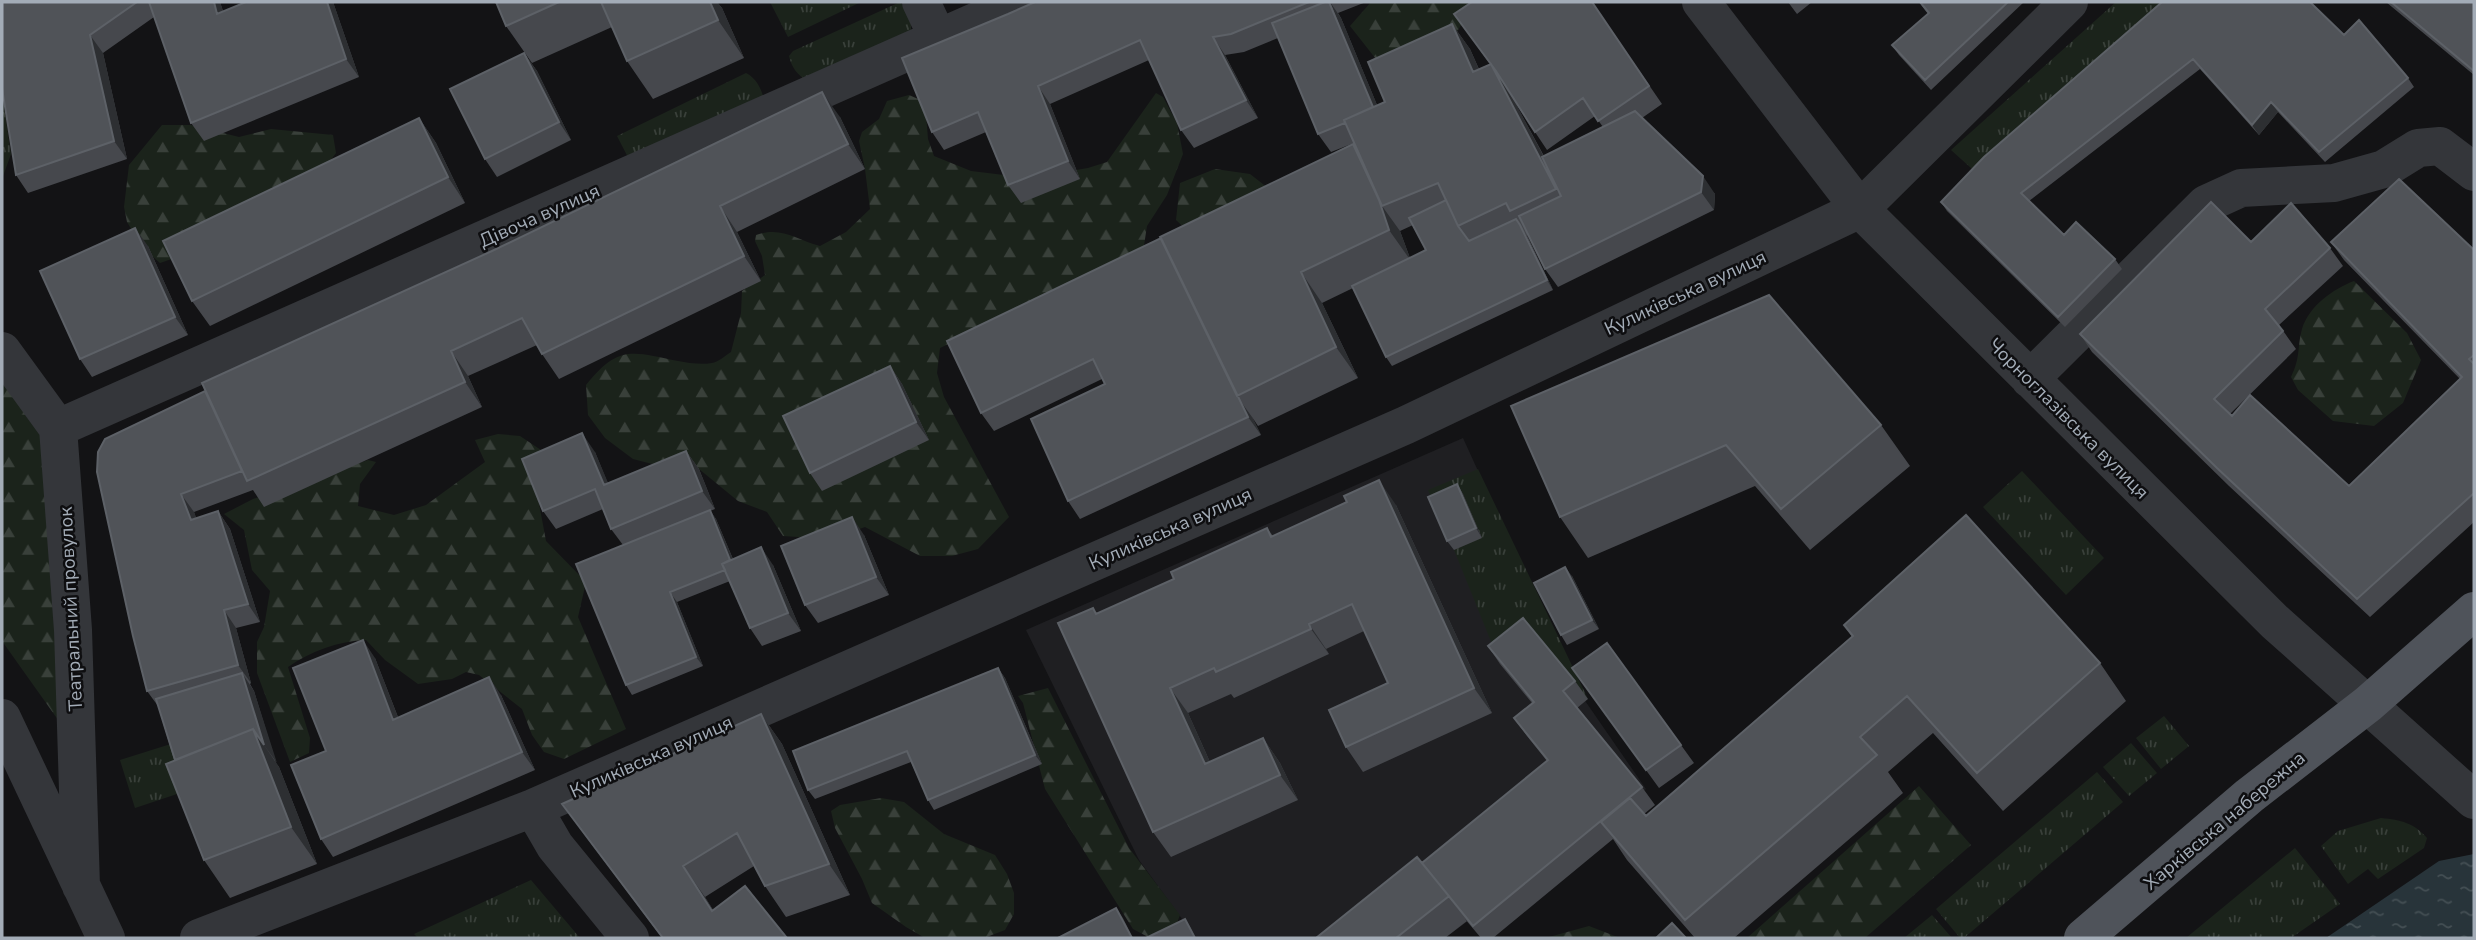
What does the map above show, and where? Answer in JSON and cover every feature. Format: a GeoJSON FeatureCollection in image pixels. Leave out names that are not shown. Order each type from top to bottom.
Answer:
{"type":"FeatureCollection","features":[{"type":"Feature","properties":{"kind":"main road","name":"Харківська набережна"},"geometry":{"type":"LineString","coordinates":[[2083,938],[2249,796],[2368,704],[2474,611]]}},
{"type":"Feature","properties":{"kind":"street"},"geometry":{"type":"LineString","coordinates":[[921,2],[938,38]]}},
{"type":"Feature","properties":{"kind":"street","name":"Дівоча вулиця"},"geometry":{"type":"LineString","coordinates":[[58,428],[1020,2]]}},
{"type":"Feature","properties":{"kind":"street","name":"Чорноглазівська вулиця"},"geometry":{"type":"LineString","coordinates":[[1701,2],[1860,209],[2276,622],[2474,800]]}},
{"type":"Feature","properties":{"kind":"street","name":"Куликівська вулиця"},"geometry":{"type":"LineString","coordinates":[[199,938],[533,808],[1406,425],[1860,209],[2068,2]]}},
{"type":"Feature","properties":{"kind":"street"},"geometry":{"type":"LineString","coordinates":[[2030,379],[2206,204],[2241,188],[2334,183],[2384,169],[2418,148],[2440,146],[2474,172]]}},
{"type":"Feature","properties":{"kind":"street"},"geometry":{"type":"LineString","coordinates":[[2,351],[58,428]]}},
{"type":"Feature","properties":{"kind":"street","name":"Театральний провулок"},"geometry":{"type":"LineString","coordinates":[[58,428],[73,630],[81,886]]}},
{"type":"Feature","properties":{"kind":"street","name":"Театральний провулок"},"geometry":{"type":"LineString","coordinates":[[6,738],[106,938]]}},
{"type":"Feature","properties":{"kind":"street"},"geometry":{"type":"LineString","coordinates":[[533,808],[555,846],[630,938]]}},
{"type":"Feature","properties":{"kind":"shaded area"},"geometry":{"type":"Polygon","coordinates":[[[1463,438],[1579,692],[1646,789],[1445,938],[1196,938],[1139,860],[1026,630],[1463,438]]]}},
{"type":"Feature","properties":{"kind":"green space"},"geometry":{"type":"Polygon","coordinates":[[[770,2],[861,2],[788,37],[770,2]]]}},
{"type":"Feature","properties":{"kind":"green space"},"geometry":{"type":"Polygon","coordinates":[[[900,2],[909,17],[910,35],[808,81],[793,68],[789,56],[793,51],[900,2]]]}},
{"type":"Feature","properties":{"kind":"green space"},"geometry":{"type":"Polygon","coordinates":[[[1371,2],[1474,2],[1451,43],[1383,68],[1350,26],[1371,2]]]}},
{"type":"Feature","properties":{"kind":"green space"},"geometry":{"type":"Polygon","coordinates":[[[2116,2],[2180,2],[1981,177],[1951,150],[2116,2]]]}},
{"type":"Feature","properties":{"kind":"green space"},"geometry":{"type":"Polygon","coordinates":[[[746,73],[758,84],[764,99],[632,165],[617,136],[746,73]]]}},
{"type":"Feature","properties":{"kind":"green space"},"geometry":{"type":"Polygon","coordinates":[[[2,93],[11,154],[2,179],[2,93]]]}},
{"type":"Feature","properties":{"kind":"green space"},"geometry":{"type":"Polygon","coordinates":[[[1156,93],[1163,97],[1177,123],[1183,154],[1167,195],[1147,226],[1143,252],[940,348],[937,373],[944,397],[1009,517],[978,549],[952,556],[920,556],[865,527],[831,539],[783,536],[767,512],[738,501],[699,469],[664,467],[633,459],[605,438],[588,415],[586,385],[617,357],[637,354],[703,364],[717,361],[731,352],[741,313],[742,291],[765,275],[762,256],[755,241],[756,235],[781,233],[820,246],[846,232],[870,209],[859,141],[862,132],[879,119],[887,101],[909,95],[925,102],[928,139],[934,156],[971,171],[1029,178],[1107,162],[1156,93]]]}},
{"type":"Feature","properties":{"kind":"green space"},"geometry":{"type":"Polygon","coordinates":[[[162,125],[191,125],[239,137],[271,129],[333,135],[336,153],[321,173],[255,230],[160,263],[142,247],[127,222],[124,207],[129,165],[162,125]]]}},
{"type":"Feature","properties":{"kind":"green space"},"geometry":{"type":"Polygon","coordinates":[[[1215,169],[1250,174],[1268,188],[1192,235],[1176,220],[1180,183],[1215,169]]]}},
{"type":"Feature","properties":{"kind":"green space"},"geometry":{"type":"Polygon","coordinates":[[[2354,281],[2407,333],[2421,360],[2403,403],[2374,426],[2333,421],[2298,390],[2291,377],[2302,329],[2310,313],[2330,294],[2354,281]]]}},
{"type":"Feature","properties":{"kind":"green space"},"geometry":{"type":"Polygon","coordinates":[[[2,378],[48,431],[66,731],[2,641],[2,378]]]}},
{"type":"Feature","properties":{"kind":"green space"},"geometry":{"type":"Polygon","coordinates":[[[498,434],[520,436],[541,450],[534,477],[546,541],[586,582],[578,617],[626,729],[564,759],[544,752],[532,735],[522,709],[479,675],[466,672],[452,679],[418,684],[385,660],[366,640],[345,642],[306,656],[288,667],[310,738],[309,753],[290,762],[257,673],[257,642],[264,627],[270,591],[252,570],[244,530],[224,514],[253,499],[368,460],[376,462],[360,484],[358,506],[394,515],[426,505],[485,462],[475,440],[498,434]]]}},
{"type":"Feature","properties":{"kind":"green space"},"geometry":{"type":"Polygon","coordinates":[[[1478,469],[1588,699],[1500,664],[1454,550],[1482,537],[1435,507],[1428,490],[1478,469]]]}},
{"type":"Feature","properties":{"kind":"green space"},"geometry":{"type":"Polygon","coordinates":[[[2022,471],[2104,558],[2066,595],[1983,507],[2022,471]]]}},
{"type":"Feature","properties":{"kind":"green space"},"geometry":{"type":"Polygon","coordinates":[[[1048,688],[1129,848],[1180,915],[1175,928],[1150,938],[1133,929],[1045,789],[1023,703],[1018,696],[1048,688]]]}},
{"type":"Feature","properties":{"kind":"green space"},"geometry":{"type":"Polygon","coordinates":[[[2164,716],[2189,746],[2161,769],[2136,738],[2164,716]]]}},
{"type":"Feature","properties":{"kind":"green space"},"geometry":{"type":"Polygon","coordinates":[[[174,743],[189,790],[135,808],[120,760],[174,743]]]}},
{"type":"Feature","properties":{"kind":"green space"},"geometry":{"type":"Polygon","coordinates":[[[2131,743],[2157,773],[2129,796],[2103,767],[2131,743]]]}},
{"type":"Feature","properties":{"kind":"green space"},"geometry":{"type":"Polygon","coordinates":[[[2097,772],[2123,802],[1964,938],[1960,938],[1936,909],[2097,772]]]}},
{"type":"Feature","properties":{"kind":"green space"},"geometry":{"type":"Polygon","coordinates":[[[1919,786],[1971,845],[1865,938],[1747,938],[1919,786]]]}},
{"type":"Feature","properties":{"kind":"green space"},"geometry":{"type":"Polygon","coordinates":[[[881,798],[904,802],[944,834],[995,855],[1007,874],[1014,893],[1014,914],[1005,930],[984,938],[925,938],[872,903],[835,828],[831,811],[840,805],[881,798]]]}},
{"type":"Feature","properties":{"kind":"green space"},"geometry":{"type":"Polygon","coordinates":[[[2381,818],[2401,821],[2417,829],[2427,838],[2424,848],[2378,879],[2368,869],[2348,884],[2321,846],[2338,831],[2381,818]]]}},
{"type":"Feature","properties":{"kind":"green space"},"geometry":{"type":"Polygon","coordinates":[[[2295,848],[2340,904],[2291,938],[2186,938],[2295,848]]]}},
{"type":"Feature","properties":{"kind":"green space"},"geometry":{"type":"Polygon","coordinates":[[[531,880],[580,938],[418,938],[414,934],[531,880]]]}},
{"type":"Feature","properties":{"kind":"green space"},"geometry":{"type":"Polygon","coordinates":[[[1932,915],[1952,938],[1904,938],[1932,915]]]}},
{"type":"Feature","properties":{"kind":"green space"},"geometry":{"type":"Polygon","coordinates":[[[1589,926],[1620,938],[1545,938],[1549,937],[1589,926]]]}},
{"type":"Feature","properties":{"kind":"water"},"geometry":{"type":"Polygon","coordinates":[[[2474,854],[2474,938],[2326,938],[2439,861],[2474,854]]]}},
{"type":"Feature","properties":{"kind":"building"},"geometry":{"type":"Polygon","coordinates":[[[2,2],[137,2],[90,35],[114,141],[16,175],[2,88],[2,2]]]}},
{"type":"Feature","properties":{"kind":"building"},"geometry":{"type":"Polygon","coordinates":[[[149,2],[214,2],[217,14],[246,2],[327,2],[346,59],[191,123],[149,2]]]}},
{"type":"Feature","properties":{"kind":"building"},"geometry":{"type":"Polygon","coordinates":[[[496,2],[559,2],[506,26],[496,2]]]}},
{"type":"Feature","properties":{"kind":"building"},"geometry":{"type":"Polygon","coordinates":[[[601,2],[710,2],[718,20],[627,61],[601,2]]]}},
{"type":"Feature","properties":{"kind":"building"},"geometry":{"type":"Polygon","coordinates":[[[1035,2],[1309,2],[1231,34],[1213,37],[1246,100],[1181,130],[1140,40],[1038,86],[1068,161],[1008,185],[978,112],[932,132],[902,58],[1035,2]]]}},
{"type":"Feature","properties":{"kind":"building"},"geometry":{"type":"Polygon","coordinates":[[[1329,2],[1373,107],[1318,134],[1272,23],[1329,2]]]}},
{"type":"Feature","properties":{"kind":"building"},"geometry":{"type":"Polygon","coordinates":[[[1472,2],[1592,2],[1649,86],[1598,121],[1583,98],[1535,132],[1496,71],[1454,14],[1472,2]]]}},
{"type":"Feature","properties":{"kind":"building"},"geometry":{"type":"Polygon","coordinates":[[[1920,2],[2008,2],[1925,80],[1892,45],[1929,13],[1920,2]]]}},
{"type":"Feature","properties":{"kind":"building"},"geometry":{"type":"Polygon","coordinates":[[[2162,2],[2310,2],[2344,35],[2359,20],[2408,78],[2319,152],[2271,102],[2252,125],[2193,59],[2021,193],[2064,235],[2076,222],[2115,259],[2058,317],[1941,202],[1984,157],[2162,2]]]}},
{"type":"Feature","properties":{"kind":"building"},"geometry":{"type":"Polygon","coordinates":[[[2391,2],[2474,2],[2474,71],[2391,2]]]}},
{"type":"Feature","properties":{"kind":"building"},"geometry":{"type":"Polygon","coordinates":[[[1452,24],[1473,72],[1491,64],[1556,189],[1510,211],[1506,203],[1458,226],[1438,183],[1382,206],[1344,120],[1385,102],[1368,62],[1452,24]]]}},
{"type":"Feature","properties":{"kind":"building"},"geometry":{"type":"Polygon","coordinates":[[[524,53],[559,122],[485,159],[450,89],[524,53]]]}},
{"type":"Feature","properties":{"kind":"building"},"geometry":{"type":"Polygon","coordinates":[[[822,92],[848,144],[720,206],[744,256],[542,354],[522,318],[451,351],[465,382],[247,481],[202,383],[492,251],[822,92]]]}},
{"type":"Feature","properties":{"kind":"building"},"geometry":{"type":"Polygon","coordinates":[[[1635,111],[1703,176],[1701,192],[1545,269],[1519,216],[1561,196],[1542,157],[1635,111]]]}},
{"type":"Feature","properties":{"kind":"building"},"geometry":{"type":"Polygon","coordinates":[[[419,118],[448,177],[192,301],[163,241],[419,118]]]}},
{"type":"Feature","properties":{"kind":"building"},"geometry":{"type":"Polygon","coordinates":[[[1353,144],[1379,200],[1389,230],[1301,272],[1336,347],[1237,396],[1160,237],[1353,144]]]}},
{"type":"Feature","properties":{"kind":"building"},"geometry":{"type":"Polygon","coordinates":[[[2399,179],[2474,250],[2474,355],[2469,359],[2474,364],[2474,493],[2357,599],[2217,468],[2080,334],[2211,202],[2251,242],[2291,203],[2330,248],[2265,309],[2283,331],[2214,399],[2232,416],[2250,395],[2349,486],[2462,377],[2331,242],[2399,179]]]}},
{"type":"Feature","properties":{"kind":"building"},"geometry":{"type":"Polygon","coordinates":[[[1446,200],[1458,226],[1469,241],[1516,219],[1547,280],[1386,357],[1352,286],[1426,250],[1409,218],[1446,200]]]}},
{"type":"Feature","properties":{"kind":"building"},"geometry":{"type":"Polygon","coordinates":[[[135,228],[175,317],[80,359],[40,271],[135,228]]]}},
{"type":"Feature","properties":{"kind":"building"},"geometry":{"type":"Polygon","coordinates":[[[1161,238],[1248,417],[1068,501],[1031,419],[1105,384],[1093,359],[981,413],[947,341],[1161,238]]]}},
{"type":"Feature","properties":{"kind":"building"},"geometry":{"type":"Polygon","coordinates":[[[1769,295],[1881,425],[1781,509],[1726,445],[1560,517],[1511,406],[1769,295]]]}},
{"type":"Feature","properties":{"kind":"building"},"geometry":{"type":"Polygon","coordinates":[[[890,366],[916,422],[810,473],[783,416],[890,366]]]}},
{"type":"Feature","properties":{"kind":"building"},"geometry":{"type":"Polygon","coordinates":[[[205,391],[242,471],[181,494],[191,520],[218,511],[248,604],[224,610],[238,665],[147,691],[97,472],[98,452],[105,439],[205,391]]]}},
{"type":"Feature","properties":{"kind":"building"},"geometry":{"type":"Polygon","coordinates":[[[582,433],[604,485],[686,451],[702,491],[611,529],[595,489],[543,511],[522,459],[582,433]]]}},
{"type":"Feature","properties":{"kind":"building"},"geometry":{"type":"Polygon","coordinates":[[[1379,480],[1474,688],[1346,747],[1329,710],[1388,683],[1352,604],[1309,624],[1311,629],[1216,672],[1214,668],[1170,688],[1205,764],[1263,738],[1280,775],[1153,832],[1058,623],[1093,608],[1096,614],[1174,579],[1171,572],[1267,528],[1271,537],[1347,502],[1344,496],[1379,480]]]}},
{"type":"Feature","properties":{"kind":"building"},"geometry":{"type":"Polygon","coordinates":[[[1457,484],[1476,528],[1447,541],[1428,497],[1457,484]]]}},
{"type":"Feature","properties":{"kind":"building"},"geometry":{"type":"Polygon","coordinates":[[[710,510],[730,560],[722,564],[725,570],[670,592],[696,657],[626,685],[576,564],[710,510]]]}},
{"type":"Feature","properties":{"kind":"building"},"geometry":{"type":"Polygon","coordinates":[[[1966,515],[2100,663],[1977,773],[1907,696],[1860,737],[1877,755],[1685,920],[1601,822],[1630,798],[1646,816],[1853,636],[1844,625],[1966,515]]]}},
{"type":"Feature","properties":{"kind":"building"},"geometry":{"type":"Polygon","coordinates":[[[852,517],[876,577],[805,605],[781,546],[852,517]]]}},
{"type":"Feature","properties":{"kind":"building"},"geometry":{"type":"Polygon","coordinates":[[[761,547],[788,613],[750,628],[722,564],[761,547]]]}},
{"type":"Feature","properties":{"kind":"building"},"geometry":{"type":"Polygon","coordinates":[[[1565,567],[1592,620],[1561,635],[1534,583],[1565,567]]]}},
{"type":"Feature","properties":{"kind":"building"},"geometry":{"type":"Polygon","coordinates":[[[1523,618],[1575,681],[1563,691],[1642,787],[1473,926],[1422,863],[1548,760],[1514,718],[1534,702],[1488,646],[1523,618]]]}},
{"type":"Feature","properties":{"kind":"building"},"geometry":{"type":"Polygon","coordinates":[[[363,640],[393,720],[489,677],[522,752],[321,839],[291,765],[326,751],[293,668],[363,640]]]}},
{"type":"Feature","properties":{"kind":"building"},"geometry":{"type":"Polygon","coordinates":[[[1607,643],[1681,745],[1646,770],[1572,668],[1607,643]]]}},
{"type":"Feature","properties":{"kind":"building"},"geometry":{"type":"Polygon","coordinates":[[[998,668],[1035,755],[928,800],[907,751],[808,790],[793,751],[998,668]]]}},
{"type":"Feature","properties":{"kind":"building"},"geometry":{"type":"Polygon","coordinates":[[[242,673],[264,745],[253,729],[175,760],[156,699],[242,673]]]}},
{"type":"Feature","properties":{"kind":"building"},"geometry":{"type":"Polygon","coordinates":[[[761,714],[829,864],[765,886],[737,833],[683,866],[712,911],[745,886],[787,938],[663,938],[562,804],[761,714]]]}},
{"type":"Feature","properties":{"kind":"building"},"geometry":{"type":"Polygon","coordinates":[[[253,729],[291,827],[204,860],[166,764],[253,729]]]}},
{"type":"Feature","properties":{"kind":"building"},"geometry":{"type":"Polygon","coordinates":[[[1417,857],[1449,896],[1396,938],[1316,938],[1417,857]]]}},
{"type":"Feature","properties":{"kind":"building"},"geometry":{"type":"Polygon","coordinates":[[[1116,908],[1132,938],[1058,938],[1116,908]]]}},
{"type":"Feature","properties":{"kind":"building"},"geometry":{"type":"Polygon","coordinates":[[[1185,919],[1195,938],[1146,938],[1185,919]]]}},
{"type":"Feature","properties":{"kind":"building"},"geometry":{"type":"Polygon","coordinates":[[[1672,923],[1686,938],[1656,938],[1672,923]]]}}]}
